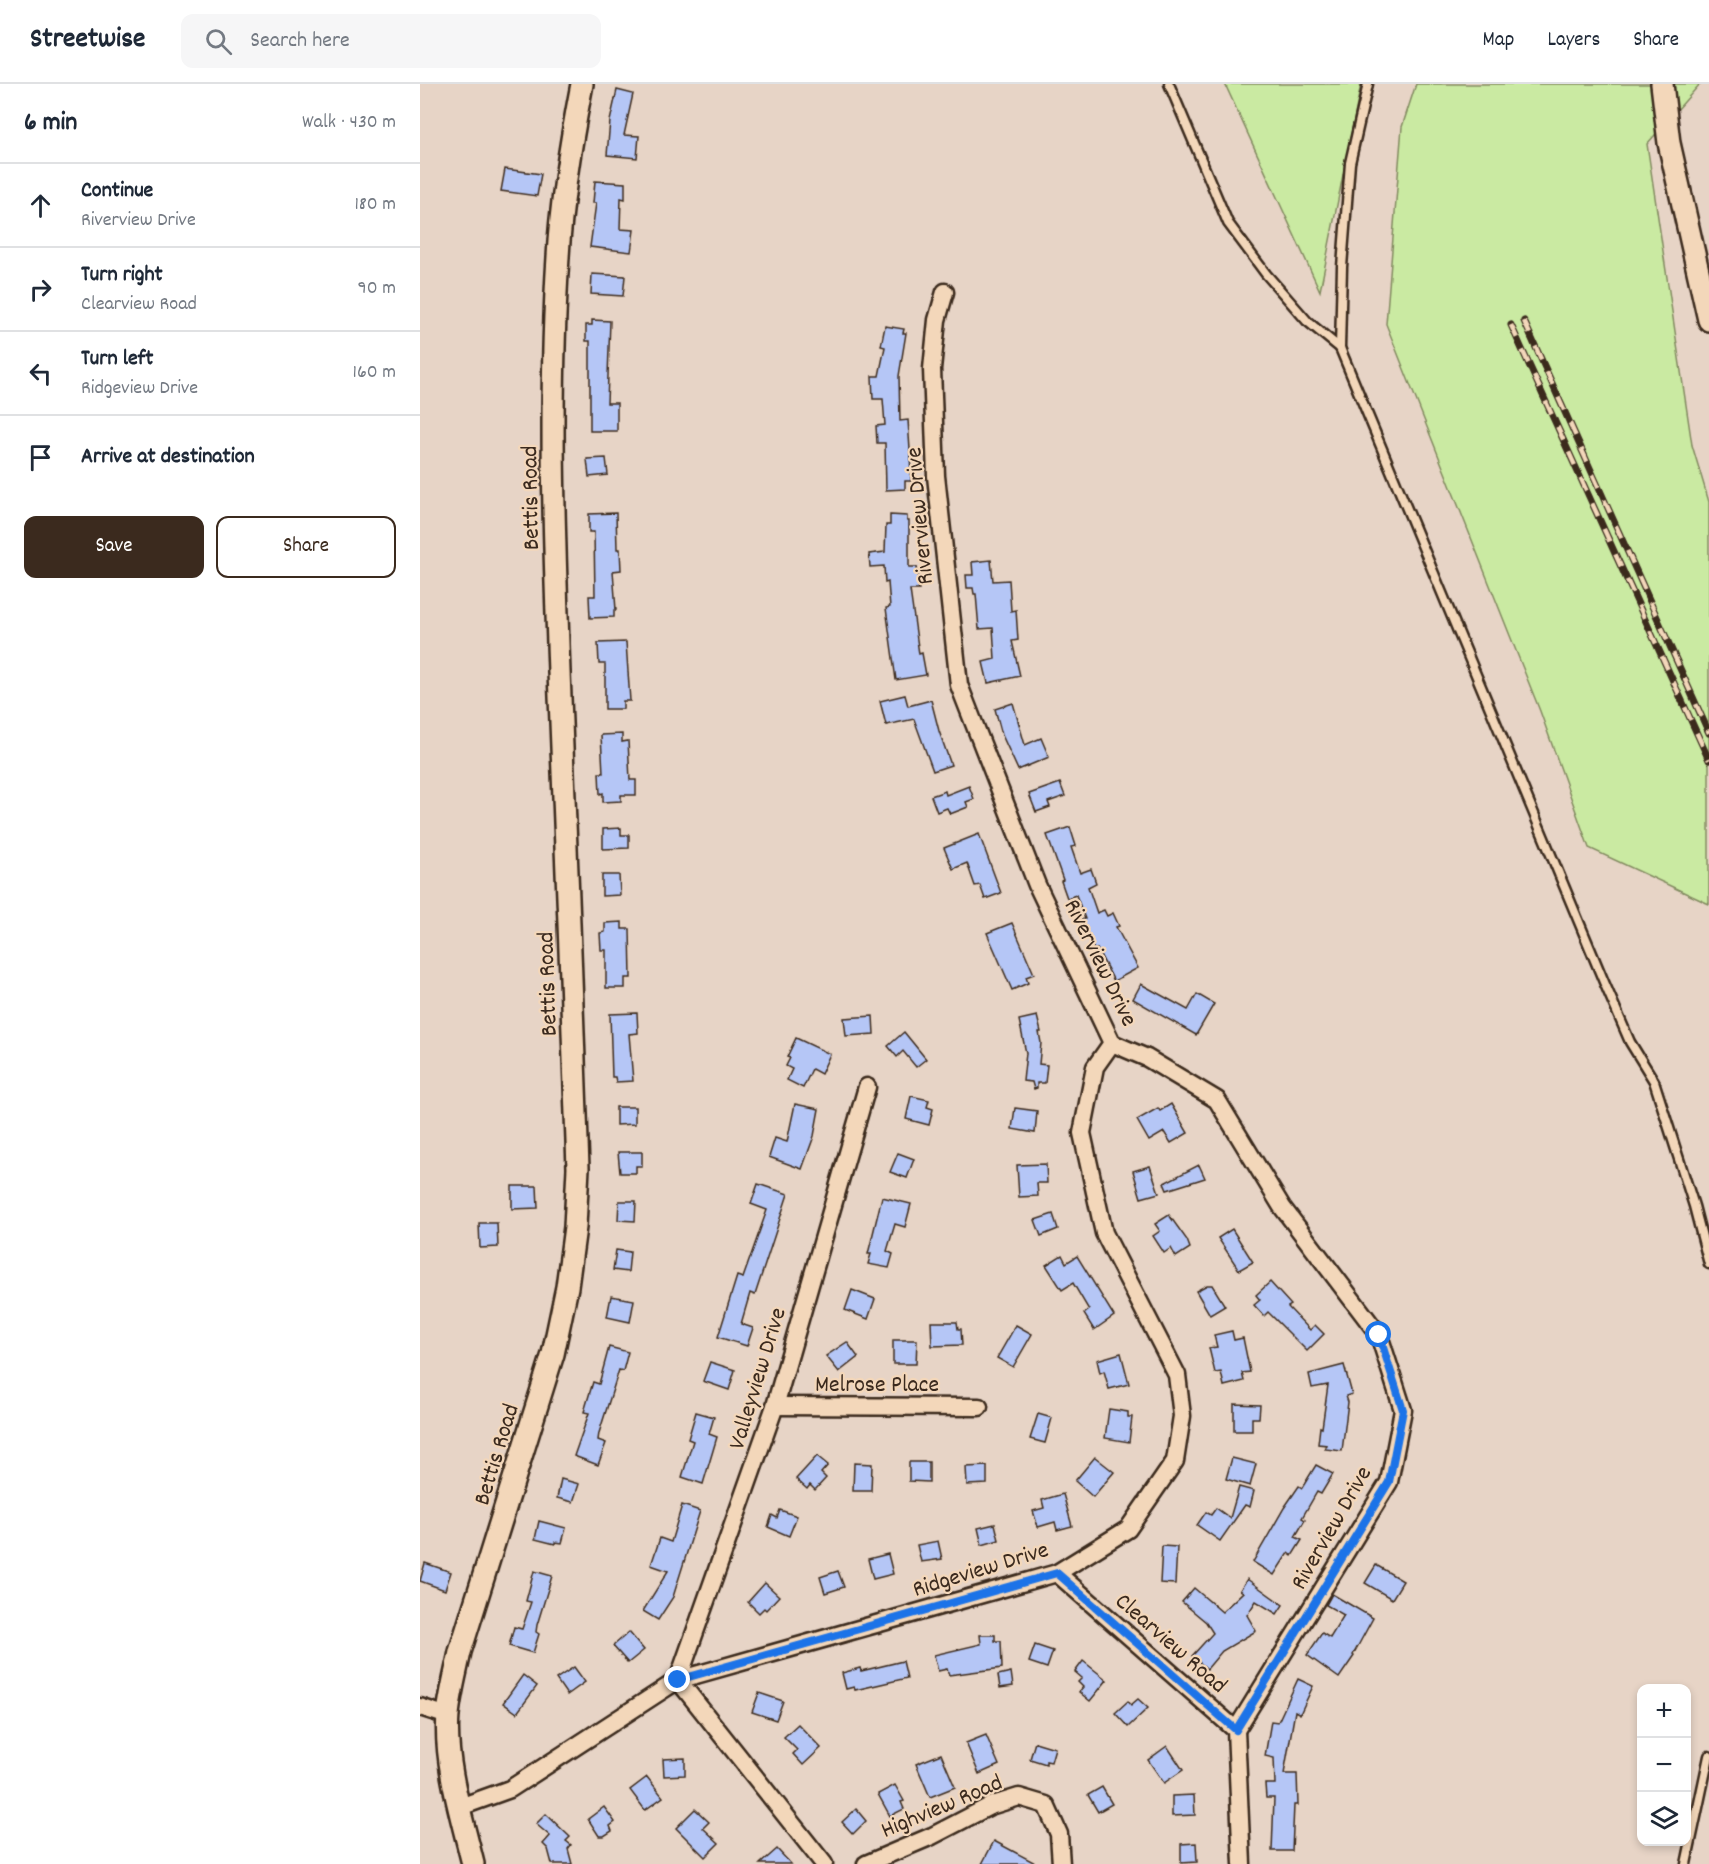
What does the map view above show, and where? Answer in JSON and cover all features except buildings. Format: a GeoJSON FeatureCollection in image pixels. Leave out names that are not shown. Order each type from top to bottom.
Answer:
{"type":"FeatureCollection","features":[{"type":"Feature","properties":{"kind":"street","name":"Bettis Road"},"geometry":{"type":"LineString","coordinates":[[473,1864],[450,1754],[448,1716],[460,1652],[553,1354],[567,1287],[575,1227],[578,1168],[557,619],[553,360],[558,254],[570,146],[582,84]]}},
{"type":"Feature","properties":{"kind":"street"},"geometry":{"type":"LineString","coordinates":[[1662,84],[1668,143],[1709,320]]}},
{"type":"Feature","properties":{"kind":"street","name":"Riverview Drive"},"geometry":{"type":"LineString","coordinates":[[945,292],[937,320],[932,369],[936,476],[959,685],[1037,885],[1112,1043],[1147,1058],[1217,1100],[1282,1207],[1379,1335],[1403,1410],[1389,1482],[1236,1730]]}},
{"type":"Feature","properties":{"kind":"street","name":"Ridgeview Drive"},"geometry":{"type":"LineString","coordinates":[[460,1806],[510,1789],[678,1680],[1057,1573],[1128,1529],[1175,1461],[1182,1416],[1177,1375],[1104,1233],[1083,1133],[1095,1068],[1112,1043]]}},
{"type":"Feature","properties":{"kind":"street","name":"Valleyview Drive"},"geometry":{"type":"LineString","coordinates":[[678,1680],[775,1406],[867,1087]]}},
{"type":"Feature","properties":{"kind":"street","name":"Melrose Place"},"geometry":{"type":"LineString","coordinates":[[775,1406],[979,1407]]}},
{"type":"Feature","properties":{"kind":"street","name":"Clearview Road"},"geometry":{"type":"LineString","coordinates":[[1057,1573],[1236,1730]]}},
{"type":"Feature","properties":{"kind":"street"},"geometry":{"type":"LineString","coordinates":[[678,1680],[824,1864]]}},
{"type":"Feature","properties":{"kind":"street"},"geometry":{"type":"LineString","coordinates":[[420,1707],[448,1716]]}},
{"type":"Feature","properties":{"kind":"street"},"geometry":{"type":"LineString","coordinates":[[1236,1730],[1242,1864]]}},
{"type":"Feature","properties":{"kind":"street","name":"Highview Road"},"geometry":{"type":"LineString","coordinates":[[866,1864],[932,1836],[990,1806],[1019,1797],[1046,1805],[1059,1834],[1061,1864]]}},
{"type":"Feature","properties":{"kind":"lane"},"geometry":{"type":"LineString","coordinates":[[1169,84],[1228,223],[1266,274],[1300,314],[1340,348]]}},
{"type":"Feature","properties":{"kind":"lane"},"geometry":{"type":"LineString","coordinates":[[1368,84],[1350,163],[1342,267],[1340,348],[1604,982],[1630,1042],[1654,1081],[1695,1206],[1709,1264]]}},
{"type":"Feature","properties":{"kind":"lane"},"geometry":{"type":"LineString","coordinates":[[1686,1864],[1709,1756]]}},
{"type":"Feature","properties":{"kind":"green space"},"geometry":{"type":"Polygon","coordinates":[[[1225,84],[1361,84],[1320,291],[1225,84]]]}},
{"type":"Feature","properties":{"kind":"green space"},"geometry":{"type":"Polygon","coordinates":[[[1416,84],[1700,84],[1647,144],[1692,445],[1709,502],[1709,904],[1589,848],[1540,711],[1386,324],[1402,127],[1416,84]]]}},
{"type":"Feature","properties":{"kind":"railway"},"geometry":{"type":"LineString","coordinates":[[1524,321],[1709,733]]}},
{"type":"Feature","properties":{"kind":"railway"},"geometry":{"type":"LineString","coordinates":[[1511,325],[1709,760]]}},
{"type":"Feature","properties":{"kind":"route"},"geometry":{"type":"LineString","coordinates":[[678,1680],[1057,1573],[1236,1730],[1389,1482],[1403,1410],[1379,1335]]}}]}
